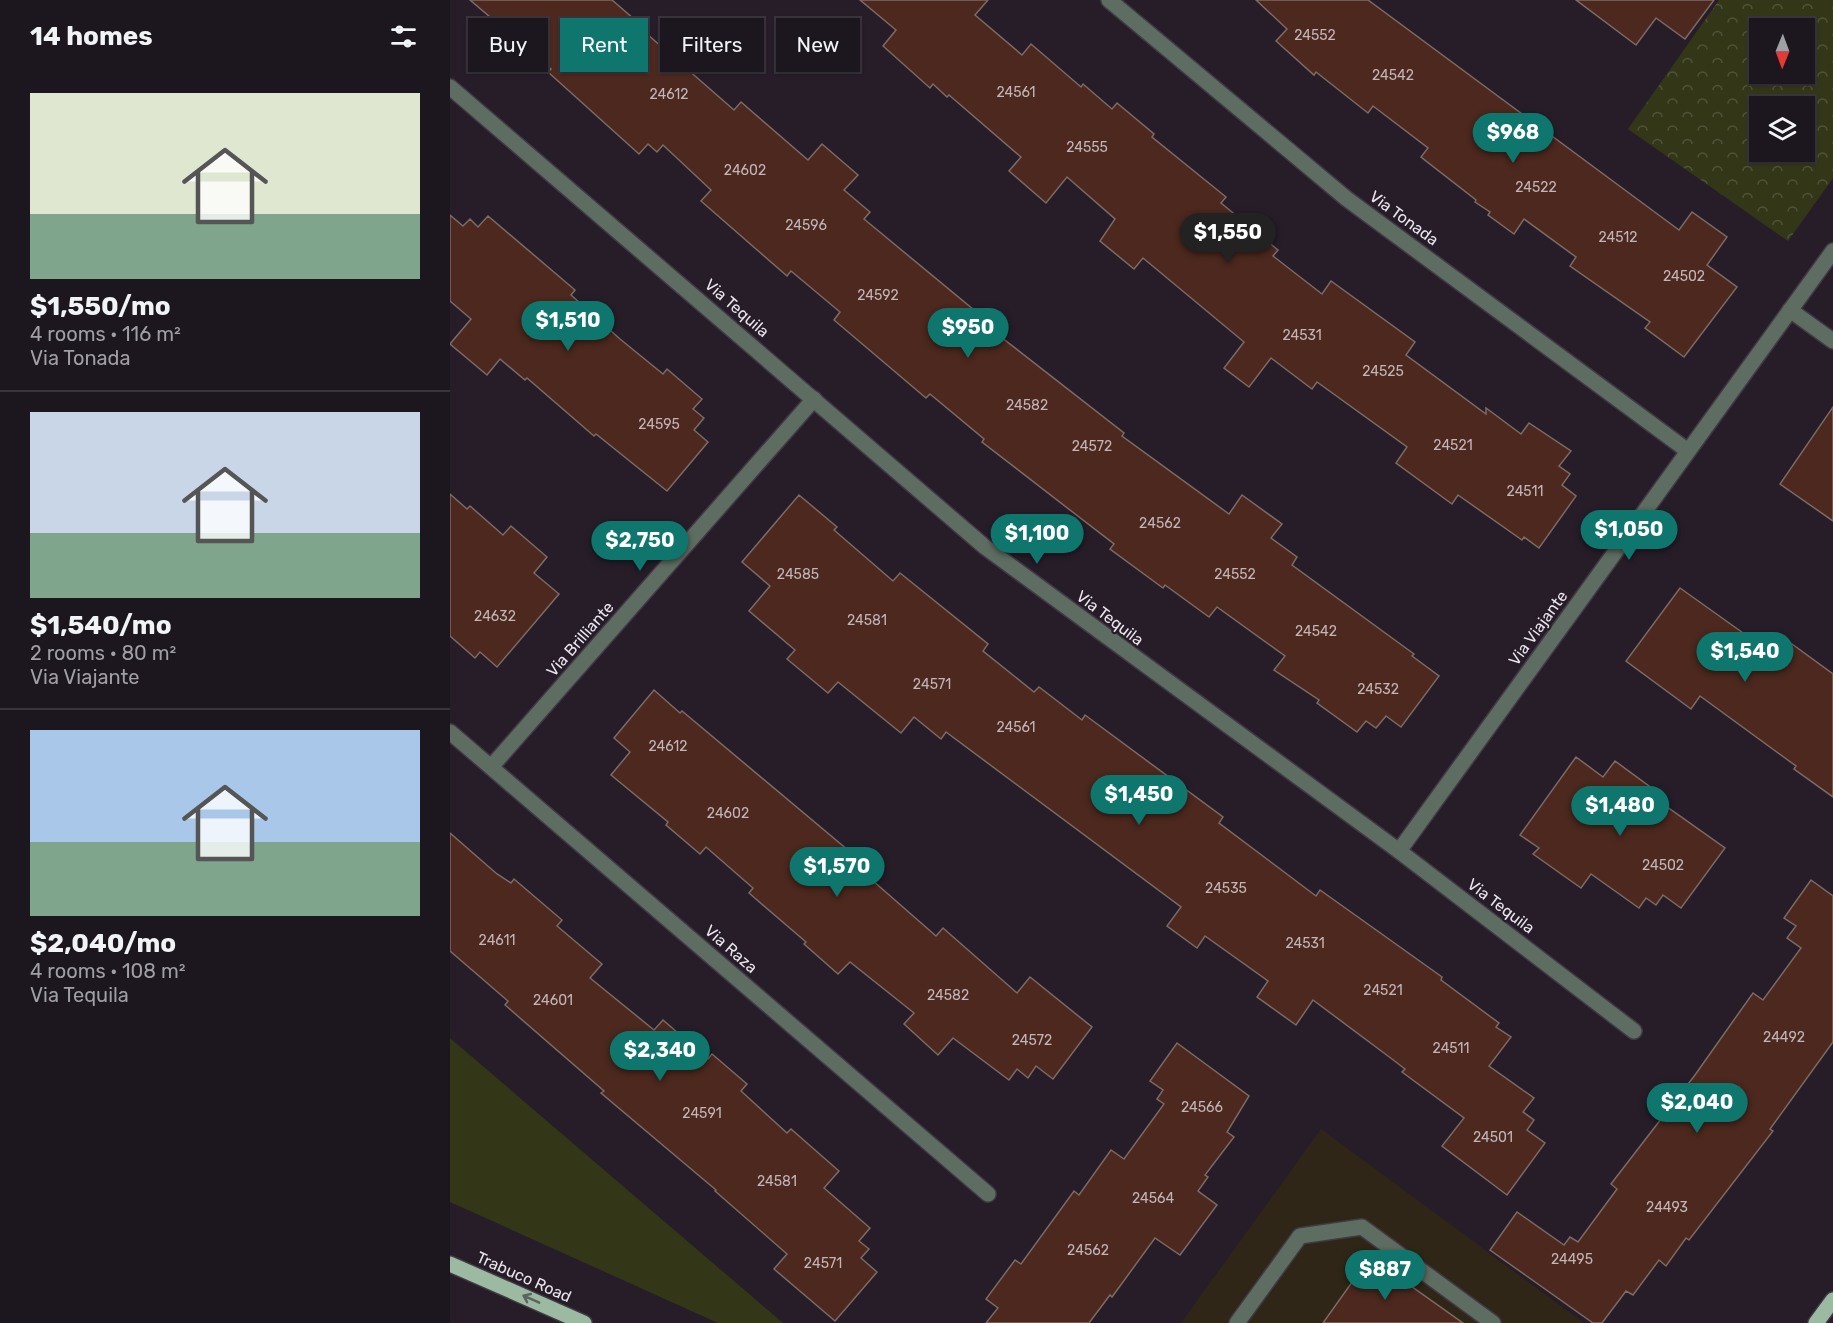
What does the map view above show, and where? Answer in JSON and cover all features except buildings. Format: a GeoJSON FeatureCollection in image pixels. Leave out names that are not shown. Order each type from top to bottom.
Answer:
{"type":"FeatureCollection","features":[{"type":"Feature","properties":{"kind":"main road","name":"Trabuco Road"},"geometry":{"type":"LineString","coordinates":[[450,1264],[584,1323]]}},
{"type":"Feature","properties":{"kind":"main road"},"geometry":{"type":"LineString","coordinates":[[1816,1323],[1833,1300]]}},
{"type":"Feature","properties":{"kind":"street","name":"Via Tonada"},"geometry":{"type":"LineString","coordinates":[[1109,0],[1347,199],[1688,451]]}},
{"type":"Feature","properties":{"kind":"street","name":"Via Tequila"},"geometry":{"type":"LineString","coordinates":[[450,87],[985,547],[1399,851],[1634,1031]]}},
{"type":"Feature","properties":{"kind":"street","name":"Via Viajante"},"geometry":{"type":"LineString","coordinates":[[1399,851],[1833,251]]}},
{"type":"Feature","properties":{"kind":"street"},"geometry":{"type":"LineString","coordinates":[[1790,310],[1833,341]]}},
{"type":"Feature","properties":{"kind":"street","name":"Via Brilliante"},"geometry":{"type":"LineString","coordinates":[[491,767],[814,399]]}},
{"type":"Feature","properties":{"kind":"street","name":"Via Raza"},"geometry":{"type":"LineString","coordinates":[[450,732],[988,1194]]}},
{"type":"Feature","properties":{"kind":"street"},"geometry":{"type":"LineString","coordinates":[[1237,1323],[1300,1236],[1362,1227],[1493,1323]]}},
{"type":"Feature","properties":{"kind":"shaded area"},"geometry":{"type":"Polygon","coordinates":[[[1321,1129],[1584,1323],[1181,1323],[1321,1129]]]}},
{"type":"Feature","properties":{"kind":"green space"},"geometry":{"type":"Polygon","coordinates":[[[1719,0],[1833,0],[1833,178],[1788,241],[1628,129],[1719,0]]]}},
{"type":"Feature","properties":{"kind":"green space"},"geometry":{"type":"Polygon","coordinates":[[[450,1038],[783,1323],[718,1323],[450,1202],[450,1038]]]}}]}
